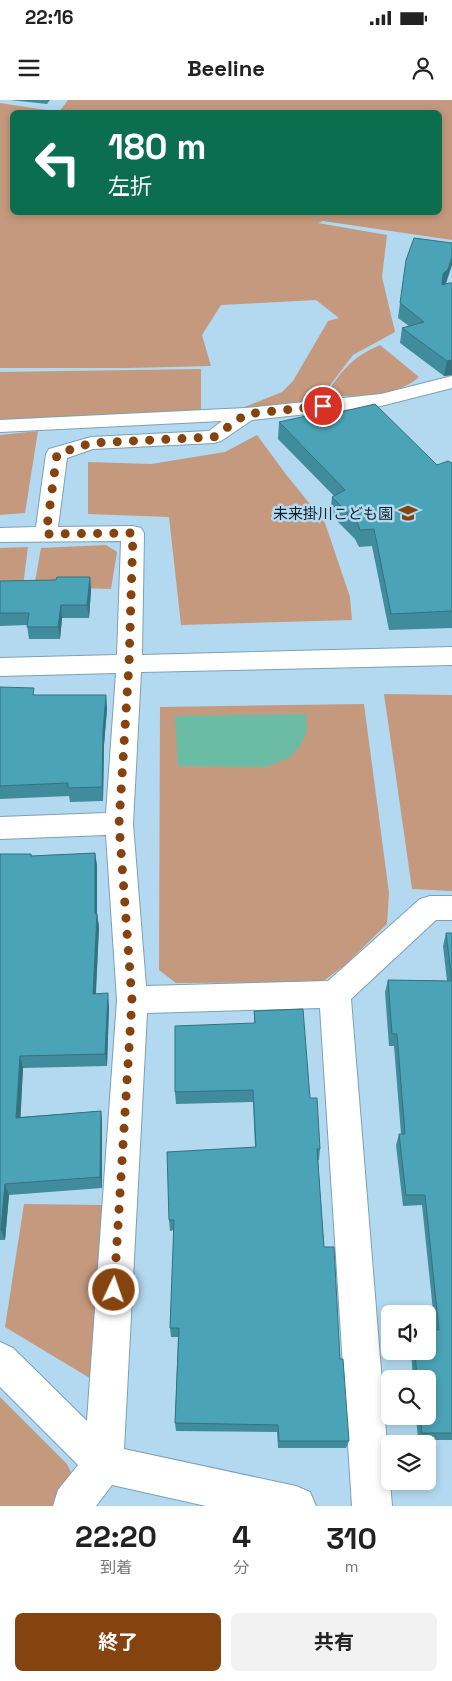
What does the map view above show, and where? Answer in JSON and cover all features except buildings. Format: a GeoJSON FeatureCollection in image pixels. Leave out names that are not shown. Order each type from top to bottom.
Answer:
{"type":"FeatureCollection","features":[{"type":"Feature","properties":{"kind":"street"},"geometry":{"type":"LineString","coordinates":[[0,426],[246,414],[381,400],[452,382]]}},
{"type":"Feature","properties":{"kind":"street"},"geometry":{"type":"LineString","coordinates":[[46,534],[57,454],[91,443],[214,437],[246,414]]}},
{"type":"Feature","properties":{"kind":"street"},"geometry":{"type":"LineString","coordinates":[[0,535],[133,533],[129,664],[119,824],[132,1000],[104,1464],[72,1504],[74,1506]]}},
{"type":"Feature","properties":{"kind":"street"},"geometry":{"type":"LineString","coordinates":[[0,667],[452,656]]}},
{"type":"Feature","properties":{"kind":"street"},"geometry":{"type":"LineString","coordinates":[[0,828],[119,824]]}},
{"type":"Feature","properties":{"kind":"street"},"geometry":{"type":"LineString","coordinates":[[132,1000],[335,994],[430,908],[452,908]]}},
{"type":"Feature","properties":{"kind":"street"},"geometry":{"type":"LineString","coordinates":[[335,994],[372,1506]]}},
{"type":"Feature","properties":{"kind":"street"},"geometry":{"type":"LineString","coordinates":[[0,1361],[104,1464],[296,1506]]}},
{"type":"Feature","properties":{"kind":"shaded area"},"geometry":{"type":"Polygon","coordinates":[[[68,100],[452,100],[452,240],[323,221],[318,223],[387,235],[382,277],[395,332],[353,355],[319,400],[242,408],[282,392],[293,381],[328,321],[339,318],[316,300],[221,305],[202,335],[211,366],[0,368],[0,103],[46,110],[10,110],[10,215],[442,215],[442,110],[60,110],[68,100]]]}},
{"type":"Feature","properties":{"kind":"shaded area"},"geometry":{"type":"Polygon","coordinates":[[[380,345],[419,377],[409,384],[387,392],[362,396],[325,396],[354,360],[380,345]]]}},
{"type":"Feature","properties":{"kind":"shaded area"},"geometry":{"type":"Polygon","coordinates":[[[201,369],[201,410],[0,420],[0,372],[201,369]]]}},
{"type":"Feature","properties":{"kind":"shaded area"},"geometry":{"type":"Polygon","coordinates":[[[38,431],[25,513],[0,515],[0,435],[38,431]]]}},
{"type":"Feature","properties":{"kind":"shaded area"},"geometry":{"type":"Polygon","coordinates":[[[257,435],[325,523],[350,597],[352,620],[181,625],[169,517],[88,514],[88,462],[151,464],[225,452],[257,435]]]}},
{"type":"Feature","properties":{"kind":"shaded area"},"geometry":{"type":"Polygon","coordinates":[[[106,545],[117,552],[111,589],[34,587],[41,548],[106,545]]]}},
{"type":"Feature","properties":{"kind":"shaded area"},"geometry":{"type":"Polygon","coordinates":[[[28,547],[23,586],[0,586],[0,548],[28,547]]]}},
{"type":"Feature","properties":{"kind":"shaded area"},"geometry":{"type":"Polygon","coordinates":[[[384,694],[452,695],[452,891],[412,889],[384,694]]]}},
{"type":"Feature","properties":{"kind":"shaded area"},"geometry":{"type":"Polygon","coordinates":[[[364,704],[389,893],[387,924],[345,965],[322,982],[176,983],[159,970],[160,707],[364,704]]]}},
{"type":"Feature","properties":{"kind":"shaded area"},"geometry":{"type":"Polygon","coordinates":[[[306,714],[307,730],[302,742],[291,757],[266,767],[178,766],[175,716],[306,714]]]}},
{"type":"Feature","properties":{"kind":"shaded area"},"geometry":{"type":"Polygon","coordinates":[[[24,1204],[102,1205],[93,1380],[5,1327],[24,1204]]]}},
{"type":"Feature","properties":{"kind":"shaded area"},"geometry":{"type":"Polygon","coordinates":[[[0,1397],[67,1464],[87,1506],[0,1506],[0,1397]]]}},
{"type":"Feature","properties":{"kind":"place","name":"未来掛川こども園"},"geometry":{"type":"Point","coordinates":[408,513]}},
{"type":"Feature","properties":{"kind":"route"},"geometry":{"type":"LineString","coordinates":[[114,1290],[132,1000],[119,824],[129,664],[133,533],[46,534],[57,454],[91,443],[214,437],[246,414],[323,406]]}}]}
